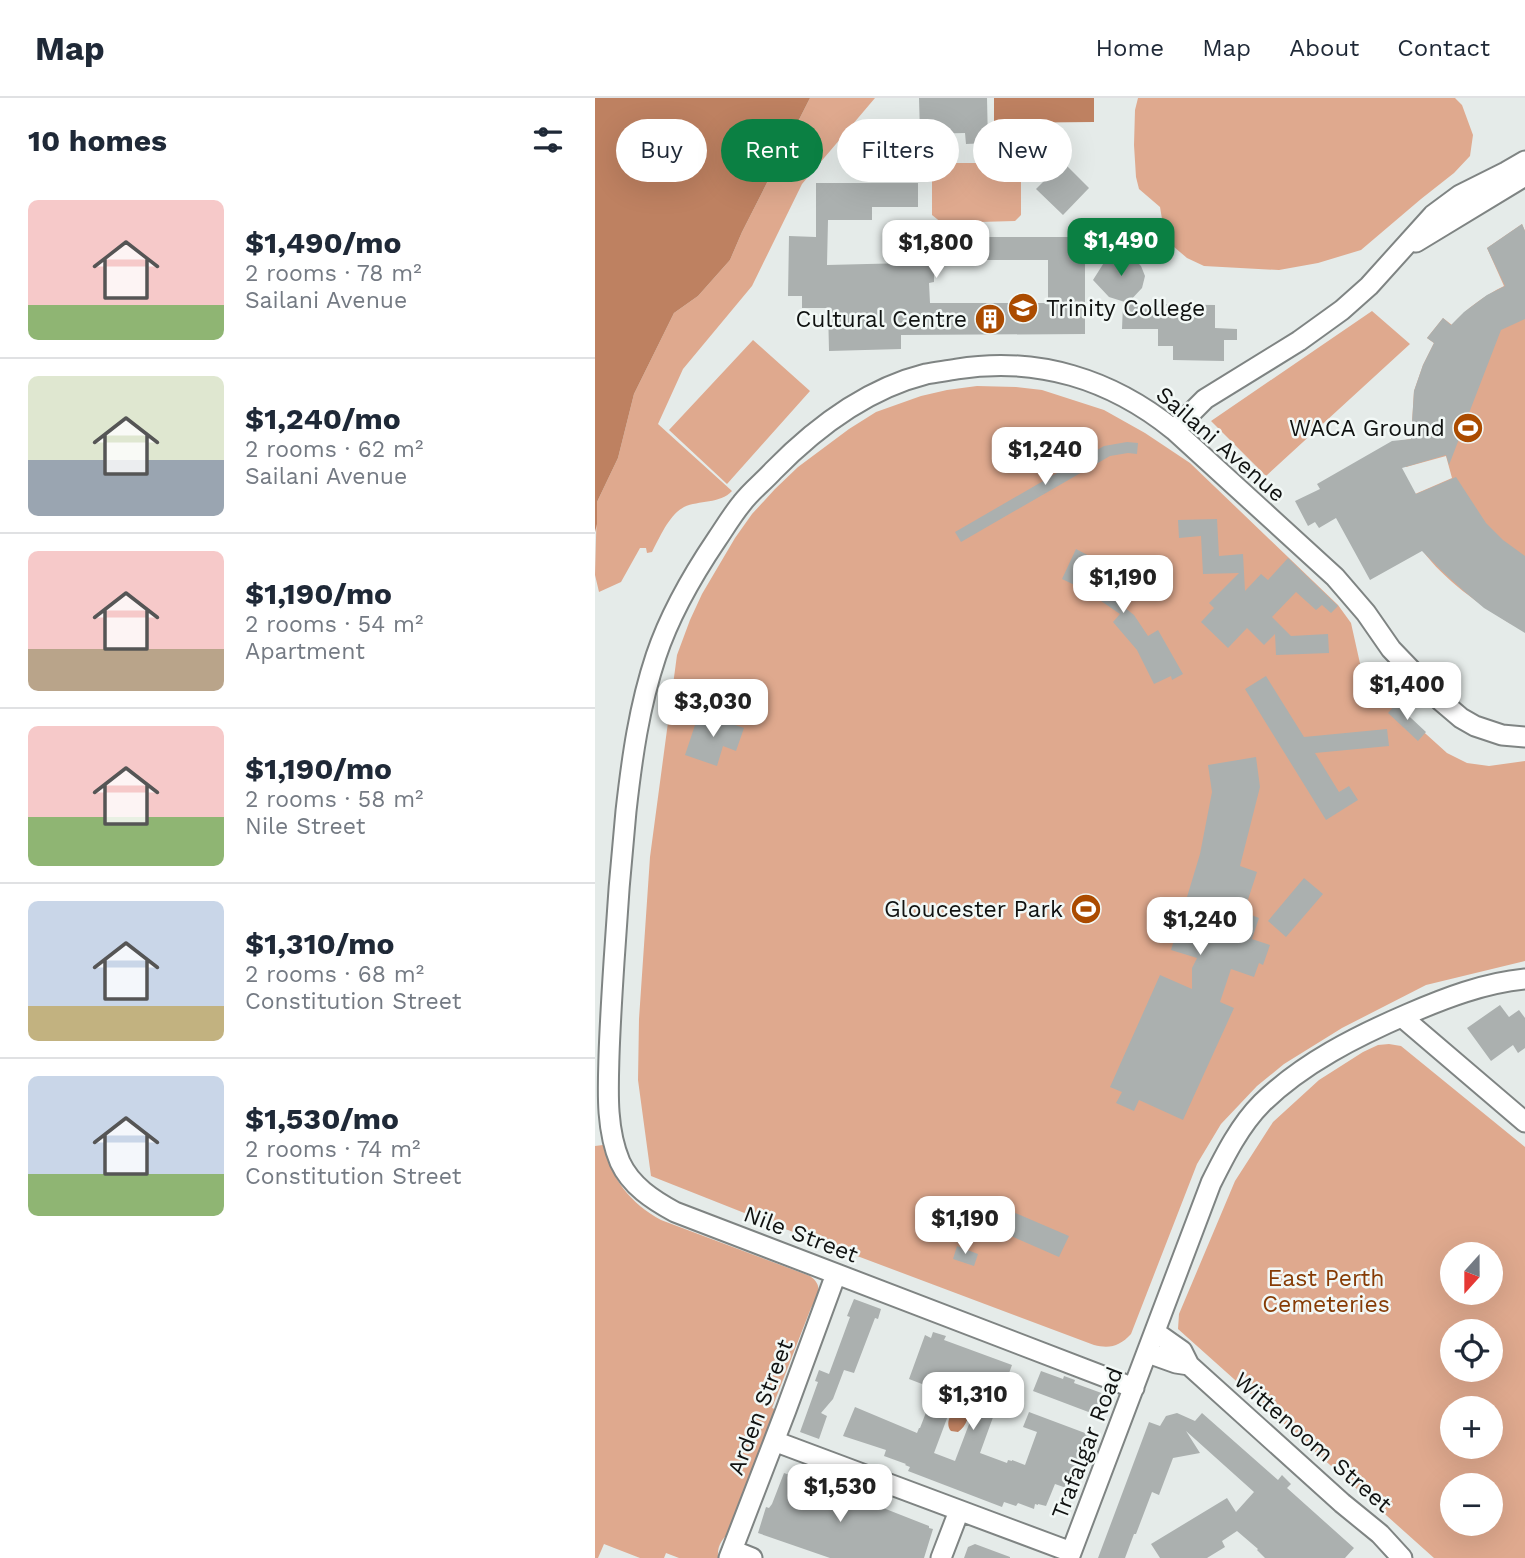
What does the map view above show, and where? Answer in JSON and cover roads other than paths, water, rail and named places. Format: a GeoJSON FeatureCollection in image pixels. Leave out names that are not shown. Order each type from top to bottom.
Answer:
{"type":"FeatureCollection","features":[{"type":"Feature","properties":{"kind":"street"},"geometry":{"type":"LineString","coordinates":[[1174,430],[1205,399],[1299,341],[1342,310],[1363,292],[1433,215],[1460,195],[1525,161]]}},
{"type":"Feature","properties":{"kind":"street"},"geometry":{"type":"LineString","coordinates":[[1401,252],[1525,176]]}},
{"type":"Feature","properties":{"kind":"street","name":"Sailani Avenue"},"geometry":{"type":"LineString","coordinates":[[649,1197],[633,1182],[621,1164],[610,1125],[609,1079],[619,876],[636,734],[650,676],[665,631],[684,591],[743,502],[780,464],[852,405],[888,387],[925,374],[970,367],[1019,366],[1055,370],[1084,378],[1131,400],[1152,412],[1174,430],[1335,577],[1366,613],[1391,649],[1441,701],[1475,726],[1502,735],[1525,737]]}},
{"type":"Feature","properties":{"kind":"street","name":"Trafalgar Road"},"geometry":{"type":"LineString","coordinates":[[1070,1555],[1211,1183],[1227,1150],[1245,1124],[1261,1104],[1289,1080],[1367,1032],[1437,1001],[1507,981],[1525,979]]}},
{"type":"Feature","properties":{"kind":"street"},"geometry":{"type":"LineString","coordinates":[[1402,1017],[1525,1122]]}},
{"type":"Feature","properties":{"kind":"street","name":"Nile Street"},"geometry":{"type":"LineString","coordinates":[[649,1197],[675,1212],[1134,1388]]}},
{"type":"Feature","properties":{"kind":"street","name":"Arden Street"},"geometry":{"type":"LineString","coordinates":[[730,1554],[836,1274]]}},
{"type":"Feature","properties":{"kind":"street","name":"Wittenoom Street"},"geometry":{"type":"LineString","coordinates":[[1151,1343],[1182,1351],[1189,1365],[1380,1534],[1402,1558]]}},
{"type":"Feature","properties":{"kind":"street"},"geometry":{"type":"LineString","coordinates":[[774,1441],[1070,1555]]}},
{"type":"Feature","properties":{"kind":"street"},"geometry":{"type":"LineString","coordinates":[[941,1558],[959,1511]]}},
{"type":"Feature","properties":{"kind":"street"},"geometry":{"type":"LineString","coordinates":[[730,1554],[752,1558]]}},
{"type":"Feature","properties":{"kind":"place","name":"Trinity College"},"geometry":{"type":"Point","coordinates":[1023,308]}},
{"type":"Feature","properties":{"kind":"place","name":"Cultural Centre"},"geometry":{"type":"Point","coordinates":[990,319]}},
{"type":"Feature","properties":{"kind":"place","name":"WACA Ground"},"geometry":{"type":"Point","coordinates":[1468,428]}},
{"type":"Feature","properties":{"kind":"place","name":"Gloucester Park"},"geometry":{"type":"Point","coordinates":[1086,909]}},
{"type":"Feature","properties":{"kind":"park label","name":"East Perth Cemeteries"},"geometry":{"type":"Point","coordinates":[1326,1291]}}]}
